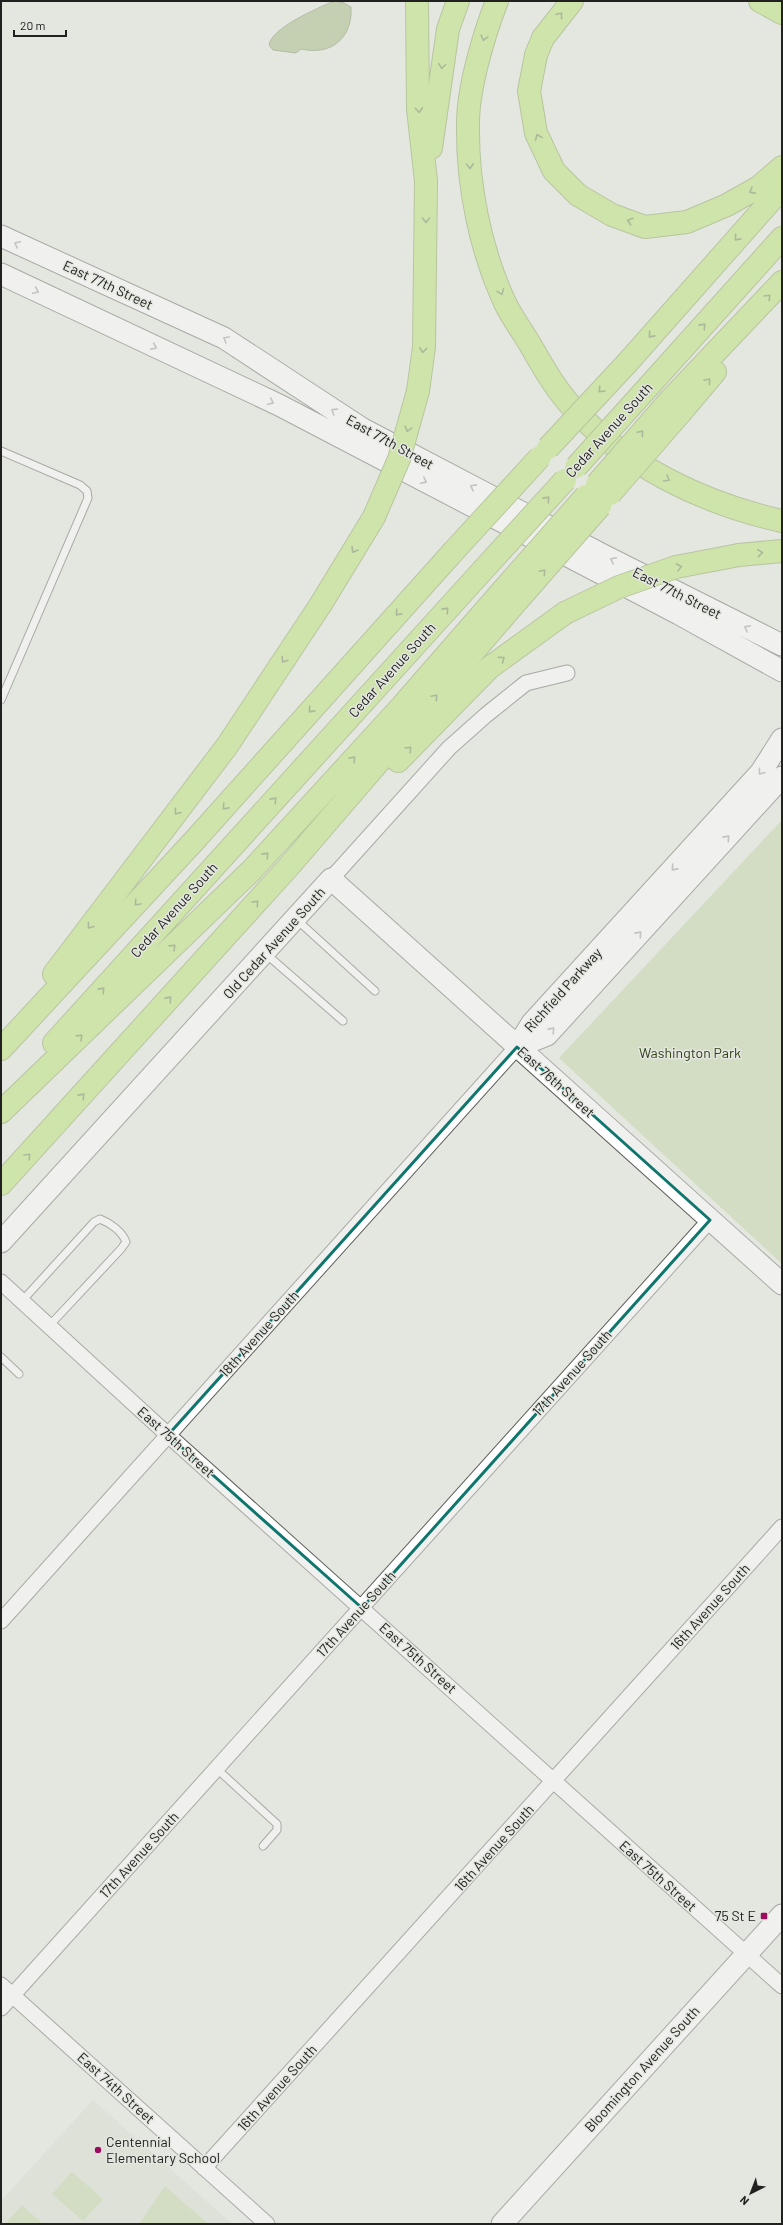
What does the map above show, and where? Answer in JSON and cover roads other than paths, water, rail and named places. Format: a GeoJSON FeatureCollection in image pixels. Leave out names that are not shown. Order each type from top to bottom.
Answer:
{"type":"FeatureCollection","features":[{"type":"Feature","properties":{"kind":"highway"},"geometry":{"type":"LineString","coordinates":[[1,1044],[227,746],[321,604],[374,517],[399,459],[418,391],[424,347],[426,181],[418,109],[417,1]]}},
{"type":"Feature","properties":{"kind":"highway"},"geometry":{"type":"LineString","coordinates":[[426,181],[448,29],[458,1]]}},
{"type":"Feature","properties":{"kind":"highway"},"geometry":{"type":"LineString","coordinates":[[497,1],[479,55],[468,122],[470,173],[483,244],[506,305],[555,385],[573,408],[606,438],[641,464],[678,486],[717,503],[782,521]]}},
{"type":"Feature","properties":{"kind":"highway"},"geometry":{"type":"LineString","coordinates":[[572,1],[543,38],[536,55],[529,91],[536,133],[554,171],[578,195],[612,216],[645,226],[687,222],[727,205],[759,187],[782,167]]}},
{"type":"Feature","properties":{"kind":"highway"},"geometry":{"type":"LineString","coordinates":[[760,1],[782,13]]}},
{"type":"Feature","properties":{"kind":"highway"},"geometry":{"type":"LineString","coordinates":[[777,1],[782,6]]}},
{"type":"Feature","properties":{"kind":"highway"},"geometry":{"type":"LineString","coordinates":[[1,1049],[194,841],[452,553],[628,362],[782,188]]}},
{"type":"Feature","properties":{"kind":"highway","name":"Cedar Avenue South"},"geometry":{"type":"LineString","coordinates":[[1,1102],[782,238]]}},
{"type":"Feature","properties":{"kind":"highway"},"geometry":{"type":"LineString","coordinates":[[1,1184],[291,864],[511,595],[677,405],[753,312],[782,282]]}},
{"type":"Feature","properties":{"kind":"highway"},"geometry":{"type":"LineString","coordinates":[[291,864],[321,841],[488,668],[565,613],[619,587],[676,567],[739,554],[782,551]]}},
{"type":"Feature","properties":{"kind":"highway"},"geometry":{"type":"LineString","coordinates":[[1,1112],[252,870],[396,712],[511,595]]}},
{"type":"Feature","properties":{"kind":"street","name":"East 77th Street"},"geometry":{"type":"LineString","coordinates":[[1,236],[224,338],[363,430],[603,555],[782,645]]}},
{"type":"Feature","properties":{"kind":"street","name":"East 77th Street"},"geometry":{"type":"LineString","coordinates":[[1,274],[279,405],[678,614],[782,671]]}},
{"type":"Feature","properties":{"kind":"street","name":"Old Cedar Avenue South"},"geometry":{"type":"LineString","coordinates":[[1,1242],[296,919],[449,748],[526,682],[567,673]]}},
{"type":"Feature","properties":{"kind":"street","name":"Richfield Parkway"},"geometry":{"type":"LineString","coordinates":[[517,1047],[532,1023],[762,772],[782,739]]}},
{"type":"Feature","properties":{"kind":"street","name":"Richfield Parkway"},"geometry":{"type":"LineString","coordinates":[[517,1047],[547,1035],[782,778]]}},
{"type":"Feature","properties":{"kind":"street","name":"East 76th Street"},"geometry":{"type":"LineString","coordinates":[[331,880],[782,1284]]}},
{"type":"Feature","properties":{"kind":"street","name":"18th Avenue South"},"geometry":{"type":"LineString","coordinates":[[1,1620],[517,1047]]}},
{"type":"Feature","properties":{"kind":"street","name":"17th Avenue South"},"geometry":{"type":"LineString","coordinates":[[1,2008],[710,1220]]}},
{"type":"Feature","properties":{"kind":"street","name":"East 75th Street"},"geometry":{"type":"LineString","coordinates":[[1,1282],[168,1435],[782,1986]]}},
{"type":"Feature","properties":{"kind":"street","name":"16th Avenue South"},"geometry":{"type":"LineString","coordinates":[[204,2168],[554,1782],[782,1527]]}},
{"type":"Feature","properties":{"kind":"street","name":"Bloomington Avenue South"},"geometry":{"type":"LineString","coordinates":[[502,2224],[782,1915]]}},
{"type":"Feature","properties":{"kind":"street","name":"East 74th Street"},"geometry":{"type":"LineString","coordinates":[[1,1985],[267,2224]]}},
{"type":"Feature","properties":{"kind":"lane"},"geometry":{"type":"LineString","coordinates":[[1,451],[80,485],[87,491],[88,498],[1,700]]}},
{"type":"Feature","properties":{"kind":"lane"},"geometry":{"type":"LineString","coordinates":[[296,919],[374,991]]}},
{"type":"Feature","properties":{"kind":"lane"},"geometry":{"type":"LineString","coordinates":[[264,953],[343,1021]]}},
{"type":"Feature","properties":{"kind":"lane"},"geometry":{"type":"LineString","coordinates":[[22,1301],[94,1222],[100,1219],[108,1222],[124,1236],[126,1242],[121,1249],[49,1326]]}},
{"type":"Feature","properties":{"kind":"lane"},"geometry":{"type":"LineString","coordinates":[[1,1358],[20,1374]]}},
{"type":"Feature","properties":{"kind":"lane"},"geometry":{"type":"LineString","coordinates":[[216,1769],[277,1824],[277,1830],[263,1846]]}},
{"type":"Feature","properties":{"kind":"place","name":"75 St E"},"geometry":{"type":"Point","coordinates":[764,1916]}},
{"type":"Feature","properties":{"kind":"place","name":"Centennial Elementary School"},"geometry":{"type":"Point","coordinates":[98,2150]}},
{"type":"Feature","properties":{"kind":"park label","name":"Washington Park"},"geometry":{"type":"Point","coordinates":[690,1053]}}]}
